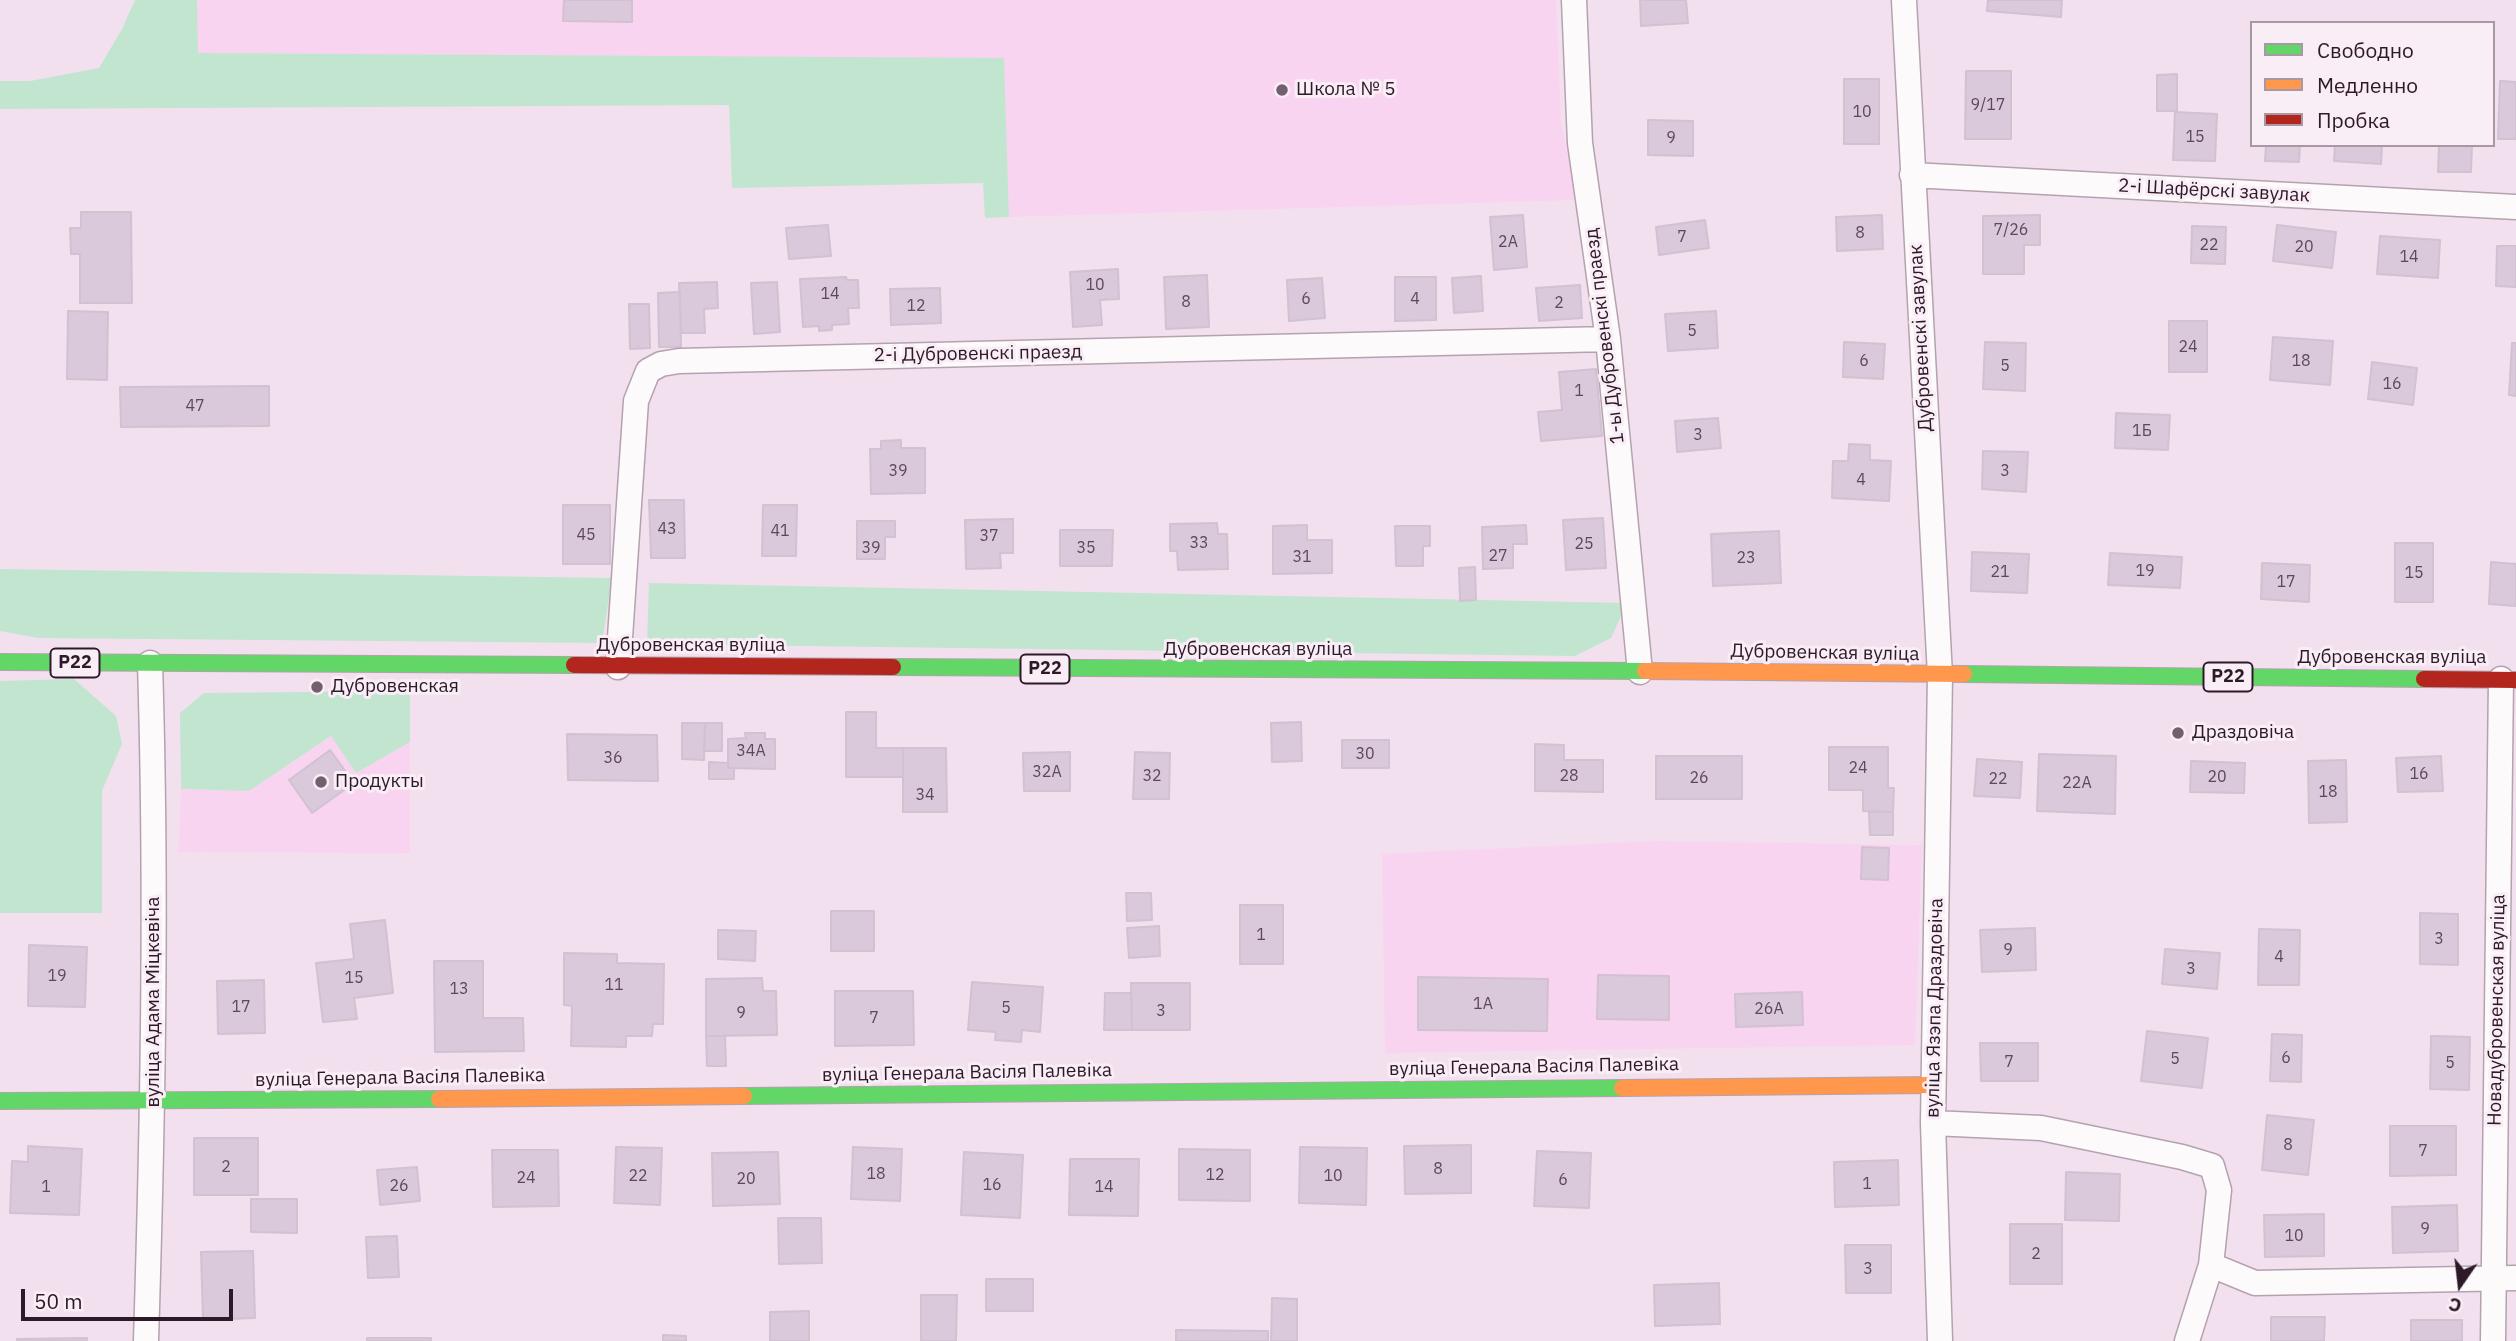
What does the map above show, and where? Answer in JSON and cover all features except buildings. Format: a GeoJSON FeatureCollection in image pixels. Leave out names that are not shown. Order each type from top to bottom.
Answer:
{"type":"FeatureCollection","features":[{"type":"Feature","properties":{"kind":"main road","name":"Дубровенская вуліца"},"geometry":{"type":"LineString","coordinates":[[0,662],[2508,680]]}},
{"type":"Feature","properties":{"kind":"main road","name":"вуліца Генерала Васіля Палевіка"},"geometry":{"type":"LineString","coordinates":[[0,1101],[154,1102],[1934,1085]]}},
{"type":"Feature","properties":{"kind":"street","name":"1-ы Дубровенскі праезд"},"geometry":{"type":"LineString","coordinates":[[1574,0],[1580,143],[1608,339],[1640,672]]}},
{"type":"Feature","properties":{"kind":"street","name":"Дубровенскі завулак"},"geometry":{"type":"LineString","coordinates":[[1904,0],[1940,675]]}},
{"type":"Feature","properties":{"kind":"street","name":"2-і Шафёрскі завулак"},"geometry":{"type":"LineString","coordinates":[[1912,175],[2516,207]]}},
{"type":"Feature","properties":{"kind":"street","name":"2-і Дубровенскі праезд"},"geometry":{"type":"LineString","coordinates":[[618,667],[636,401],[648,371],[661,364],[679,361],[1608,339]]}},
{"type":"Feature","properties":{"kind":"street","name":"вуліца Адама Міцкевіча"},"geometry":{"type":"LineString","coordinates":[[146,1341],[154,1102],[155,821],[150,663]]}},
{"type":"Feature","properties":{"kind":"street","name":"вуліца Язэпа Драздовіча"},"geometry":{"type":"LineString","coordinates":[[1940,675],[1933,1123],[1940,1341]]}},
{"type":"Feature","properties":{"kind":"street","name":"Новадубровенская вуліца"},"geometry":{"type":"LineString","coordinates":[[2493,1341],[2504,1278],[2508,680]]}},
{"type":"Feature","properties":{"kind":"street"},"geometry":{"type":"LineString","coordinates":[[1933,1123],[2041,1128],[2182,1157],[2211,1166],[2219,1190],[2211,1265],[2187,1341]]}},
{"type":"Feature","properties":{"kind":"street"},"geometry":{"type":"LineString","coordinates":[[2211,1265],[2255,1283],[2504,1278]]}},
{"type":"Feature","properties":{"kind":"shaded area","name":"Школа № 5"},"geometry":{"type":"Polygon","coordinates":[[[197,0],[1556,0],[1561,122],[1577,200],[1009,217],[1004,59],[197,53],[197,0]]]}},
{"type":"Feature","properties":{"kind":"shaded area"},"geometry":{"type":"Polygon","coordinates":[[[332,736],[356,773],[410,742],[410,853],[179,852],[181,789],[249,791],[332,736]]]}},
{"type":"Feature","properties":{"kind":"shaded area"},"geometry":{"type":"Polygon","coordinates":[[[1655,841],[1922,845],[1915,1045],[1385,1053],[1382,854],[1655,841]]]}},
{"type":"Feature","properties":{"kind":"green space"},"geometry":{"type":"Polygon","coordinates":[[[135,0],[197,0],[198,53],[1004,58],[1009,217],[985,218],[983,183],[732,188],[729,105],[0,109],[0,81],[30,81],[99,68],[135,0]]]}},
{"type":"Feature","properties":{"kind":"green space"},"geometry":{"type":"Polygon","coordinates":[[[0,569],[612,578],[602,643],[38,638],[0,631],[0,569]]]}},
{"type":"Feature","properties":{"kind":"green space"},"geometry":{"type":"Polygon","coordinates":[[[649,583],[1627,603],[1611,638],[1575,656],[647,644],[649,583]]]}},
{"type":"Feature","properties":{"kind":"green space"},"geometry":{"type":"Polygon","coordinates":[[[74,679],[116,716],[122,744],[102,791],[102,913],[0,913],[0,681],[74,679]]]}},
{"type":"Feature","properties":{"kind":"green space"},"geometry":{"type":"Polygon","coordinates":[[[410,691],[410,742],[356,773],[331,736],[249,791],[181,789],[180,713],[204,693],[410,691]]]}},
{"type":"Feature","properties":{"kind":"traffic: fast"},"geometry":{"type":"LineString","coordinates":[[0,662],[574,665]]}},
{"type":"Feature","properties":{"kind":"traffic: fast"},"geometry":{"type":"LineString","coordinates":[[893,667],[1645,671]]}},
{"type":"Feature","properties":{"kind":"traffic: fast"},"geometry":{"type":"LineString","coordinates":[[1964,674],[2424,679]]}},
{"type":"Feature","properties":{"kind":"traffic: fast"},"geometry":{"type":"LineString","coordinates":[[744,1096],[1622,1088]]}},
{"type":"Feature","properties":{"kind":"traffic: fast"},"geometry":{"type":"LineString","coordinates":[[0,1101],[439,1099]]}},
{"type":"Feature","properties":{"kind":"traffic: slow"},"geometry":{"type":"LineString","coordinates":[[1645,671],[1964,674]]}},
{"type":"Feature","properties":{"kind":"traffic: slow"},"geometry":{"type":"LineString","coordinates":[[1622,1088],[1934,1085]]}},
{"type":"Feature","properties":{"kind":"traffic: slow"},"geometry":{"type":"LineString","coordinates":[[439,1099],[744,1096]]}},
{"type":"Feature","properties":{"kind":"traffic: jam"},"geometry":{"type":"LineString","coordinates":[[574,665],[893,667]]}},
{"type":"Feature","properties":{"kind":"traffic: jam"},"geometry":{"type":"LineString","coordinates":[[2424,679],[2516,680]]}},
{"type":"Feature","properties":{"kind":"place","name":"Школа № 5"},"geometry":{"type":"Point","coordinates":[1282,90]}},
{"type":"Feature","properties":{"kind":"place","name":"Дубровенская"},"geometry":{"type":"Point","coordinates":[317,687]}},
{"type":"Feature","properties":{"kind":"place","name":"Драздовіча"},"geometry":{"type":"Point","coordinates":[2178,733]}},
{"type":"Feature","properties":{"kind":"place","name":"Продукты"},"geometry":{"type":"Point","coordinates":[321,782]}}]}
